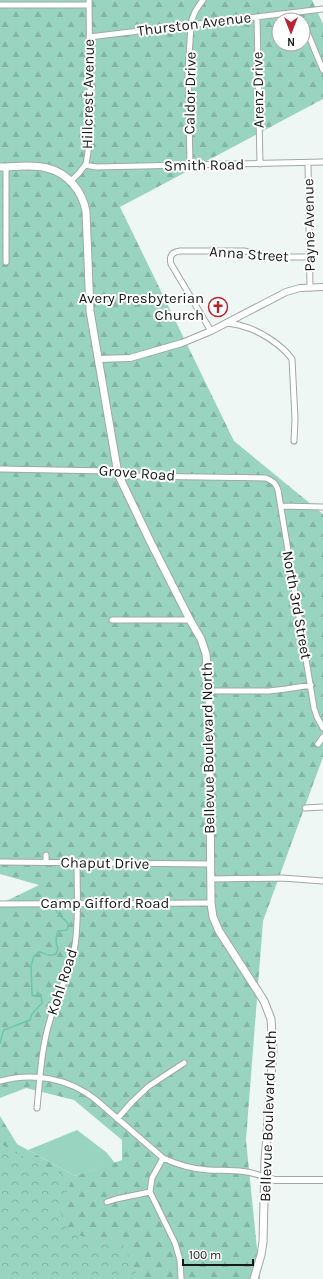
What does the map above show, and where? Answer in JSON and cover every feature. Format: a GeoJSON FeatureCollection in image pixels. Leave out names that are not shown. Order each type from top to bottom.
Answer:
{"type":"FeatureCollection","features":[{"type":"Feature","properties":{"kind":"main road","name":"Bellevue Boulevard North"},"geometry":{"type":"LineString","coordinates":[[3,167],[46,167],[62,174],[71,181],[84,202],[86,211],[90,311],[118,474],[150,541],[201,639],[206,654],[209,691],[210,879],[213,916],[219,931],[264,1001],[270,1019],[273,1050],[264,1177],[263,1242],[254,1279]]}},
{"type":"Feature","properties":{"kind":"street","name":"Caldor Drive"},"geometry":{"type":"LineString","coordinates":[[190,165],[188,72],[191,25],[192,18],[203,0]]}},
{"type":"Feature","properties":{"kind":"street"},"geometry":{"type":"LineString","coordinates":[[0,5],[89,2]]}},
{"type":"Feature","properties":{"kind":"street","name":"Hillcrest Avenue"},"geometry":{"type":"LineString","coordinates":[[71,181],[85,165],[88,152],[90,92],[89,2]]}},
{"type":"Feature","properties":{"kind":"street","name":"Thurston Avenue"},"geometry":{"type":"LineString","coordinates":[[299,12],[323,9]]}},
{"type":"Feature","properties":{"kind":"street","name":"Thurston Avenue"},"geometry":{"type":"LineString","coordinates":[[89,37],[271,15]]}},
{"type":"Feature","properties":{"kind":"street","name":"Arenz Drive"},"geometry":{"type":"LineString","coordinates":[[257,17],[260,164]]}},
{"type":"Feature","properties":{"kind":"street"},"geometry":{"type":"LineString","coordinates":[[311,42],[323,70]]}},
{"type":"Feature","properties":{"kind":"street","name":"Smith Road"},"geometry":{"type":"LineString","coordinates":[[85,165],[96,167],[323,162]]}},
{"type":"Feature","properties":{"kind":"street","name":"Payne Avenue"},"geometry":{"type":"LineString","coordinates":[[308,163],[310,288]]}},
{"type":"Feature","properties":{"kind":"street"},"geometry":{"type":"LineString","coordinates":[[3,167],[6,262]]}},
{"type":"Feature","properties":{"kind":"street","name":"Anna Street"},"geometry":{"type":"LineString","coordinates":[[211,331],[171,264],[170,260],[172,254],[180,251],[244,251],[279,257],[309,257]]}},
{"type":"Feature","properties":{"kind":"street"},"geometry":{"type":"LineString","coordinates":[[98,359],[118,359],[141,355],[182,343],[211,331],[286,292],[300,288],[323,287]]}},
{"type":"Feature","properties":{"kind":"street"},"geometry":{"type":"LineString","coordinates":[[226,323],[243,326],[260,333],[277,345],[292,359],[295,412],[294,441]]}},
{"type":"Feature","properties":{"kind":"street","name":"Grove Road"},"geometry":{"type":"LineString","coordinates":[[0,469],[109,471],[129,476],[266,478],[273,481]]}},
{"type":"Feature","properties":{"kind":"street","name":"North 3rd Street"},"geometry":{"type":"LineString","coordinates":[[273,481],[276,485],[281,506],[314,708],[323,728]]}},
{"type":"Feature","properties":{"kind":"street"},"geometry":{"type":"LineString","coordinates":[[281,506],[323,507]]}},
{"type":"Feature","properties":{"kind":"street"},"geometry":{"type":"LineString","coordinates":[[112,620],[190,620]]}},
{"type":"Feature","properties":{"kind":"street"},"geometry":{"type":"LineString","coordinates":[[209,691],[269,691],[311,685]]}},
{"type":"Feature","properties":{"kind":"street"},"geometry":{"type":"LineString","coordinates":[[318,744],[323,737]]}},
{"type":"Feature","properties":{"kind":"street"},"geometry":{"type":"LineString","coordinates":[[305,808],[323,807]]}},
{"type":"Feature","properties":{"kind":"street"},"geometry":{"type":"LineString","coordinates":[[46,855],[46,862]]}},
{"type":"Feature","properties":{"kind":"street","name":"Chaput Drive"},"geometry":{"type":"LineString","coordinates":[[0,862],[210,864]]}},
{"type":"Feature","properties":{"kind":"street","name":"Kohl Road"},"geometry":{"type":"LineString","coordinates":[[37,1108],[47,1032],[73,955],[76,935],[77,863]]}},
{"type":"Feature","properties":{"kind":"street"},"geometry":{"type":"LineString","coordinates":[[210,879],[282,878],[323,881]]}},
{"type":"Feature","properties":{"kind":"street","name":"Camp Gifford Road"},"geometry":{"type":"LineString","coordinates":[[0,904],[211,903]]}},
{"type":"Feature","properties":{"kind":"street"},"geometry":{"type":"LineString","coordinates":[[117,1119],[149,1086],[184,1062]]}},
{"type":"Feature","properties":{"kind":"street"},"geometry":{"type":"LineString","coordinates":[[0,1081],[26,1076],[40,1077],[65,1083],[82,1090],[96,1100],[164,1158],[177,1164],[208,1170],[244,1171],[275,1180],[323,1180]]}},
{"type":"Feature","properties":{"kind":"street"},"geometry":{"type":"LineString","coordinates":[[164,1158],[152,1178],[150,1192],[175,1243],[180,1260],[181,1279]]}},
{"type":"Feature","properties":{"kind":"street"},"geometry":{"type":"LineString","coordinates":[[107,1202],[150,1192]]}},
{"type":"Feature","properties":{"kind":"green space"},"geometry":{"type":"Polygon","coordinates":[[[0,0],[312,0],[323,24],[323,99],[120,207],[234,441],[323,514],[323,757],[263,921],[246,1140],[260,1279],[0,1279],[0,1116],[17,1144],[75,1176],[122,1160],[122,1140],[74,1100],[26,1088],[0,1098],[0,904],[39,885],[0,874],[0,0]]]}},
{"type":"Feature","properties":{"kind":"green space"},"geometry":{"type":"Polygon","coordinates":[[[77,1130],[106,1152],[115,1163],[75,1176],[28,1150],[77,1130]]]}},
{"type":"Feature","properties":{"kind":"green space"},"geometry":{"type":"Polygon","coordinates":[[[0,1143],[16,1153],[72,1179],[60,1211],[69,1233],[106,1242],[122,1242],[139,1279],[0,1279],[0,1143]]]}},
{"type":"Feature","properties":{"kind":"waterway"},"geometry":{"type":"LineString","coordinates":[[0,1043],[4,1030],[30,1020],[32,1014],[42,1003],[40,994],[34,996],[32,995],[31,966],[34,956],[39,952],[49,955],[56,954],[58,948],[56,944],[58,931],[67,930],[67,922],[56,910]]}},
{"type":"Feature","properties":{"kind":"place","name":"Avery Presbyterian Church"},"geometry":{"type":"Point","coordinates":[218,307]}}]}
